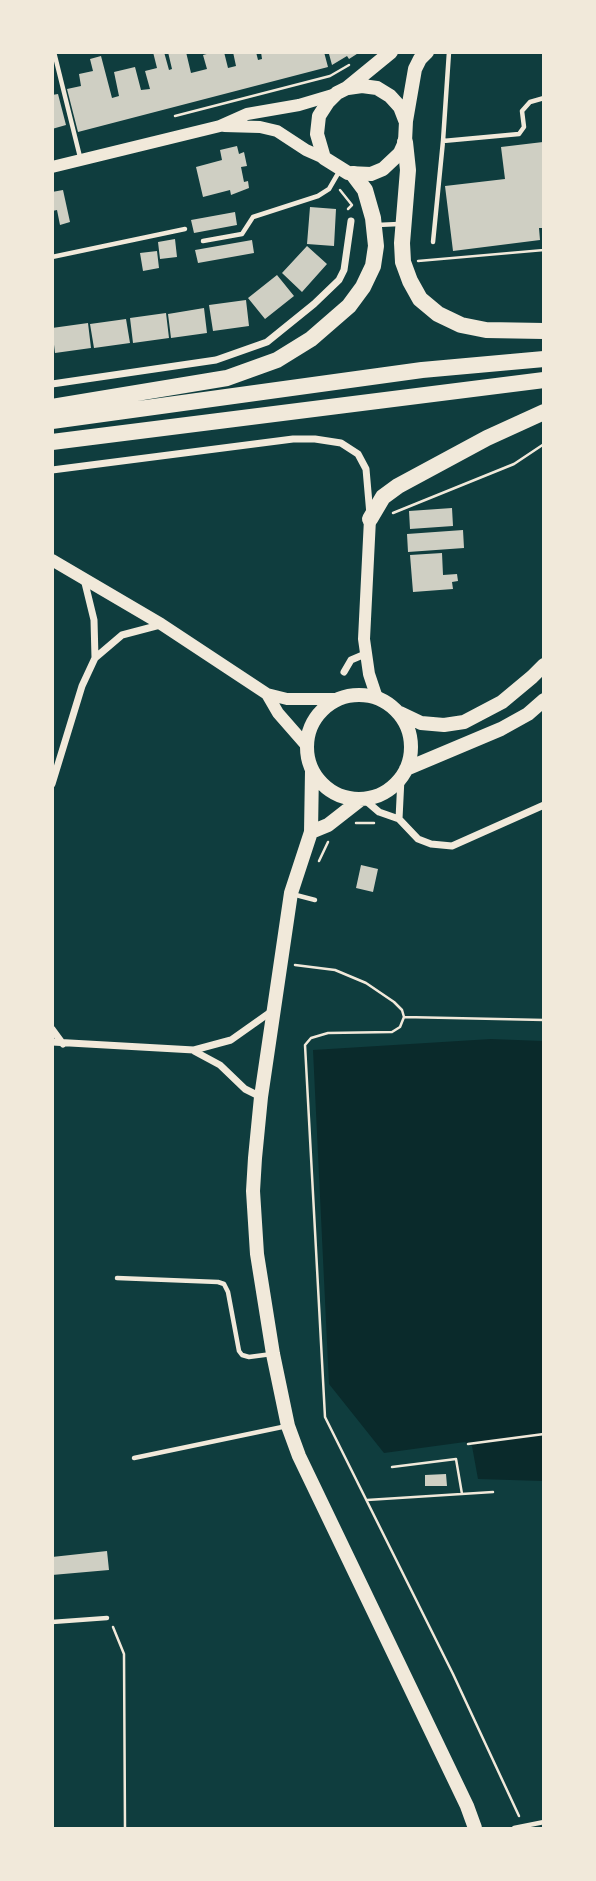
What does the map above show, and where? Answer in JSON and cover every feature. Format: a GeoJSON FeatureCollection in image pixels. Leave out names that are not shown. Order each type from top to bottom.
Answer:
{"type":"FeatureCollection","features":[{"type":"Feature","properties":{"kind":"highway"},"geometry":{"type":"LineString","coordinates":[[405,142],[408,170],[403,262],[420,299],[438,314],[461,325],[486,330],[544,331]]}},
{"type":"Feature","properties":{"kind":"highway"},"geometry":{"type":"LineString","coordinates":[[52,407],[198,385],[227,378],[277,360],[311,339],[332,322],[363,287],[375,257],[374,225],[367,194],[347,172]]}},
{"type":"Feature","properties":{"kind":"highway"},"geometry":{"type":"LineString","coordinates":[[52,421],[422,370],[544,359]]}},
{"type":"Feature","properties":{"kind":"highway"},"geometry":{"type":"LineString","coordinates":[[52,442],[544,380]]}},
{"type":"Feature","properties":{"kind":"highway"},"geometry":{"type":"LineString","coordinates":[[370,519],[383,497],[398,486],[487,438],[544,412]]}},
{"type":"Feature","properties":{"kind":"main road"},"geometry":{"type":"LineString","coordinates":[[388,53],[323,109],[317,127],[324,158],[347,172],[370,173],[393,162],[405,142],[415,69],[427,52]]}},
{"type":"Feature","properties":{"kind":"main road"},"geometry":{"type":"LineString","coordinates":[[342,91],[369,87],[390,96],[400,107],[406,121]]}},
{"type":"Feature","properties":{"kind":"main road"},"geometry":{"type":"LineString","coordinates":[[544,665],[502,702],[464,722],[444,725],[421,723],[398,713],[377,698],[352,695],[338,699],[317,715],[309,729],[307,758],[320,783],[332,792],[345,798],[363,800],[377,797],[404,774],[501,729],[528,714],[544,699]]}},
{"type":"Feature","properties":{"kind":"main road"},"geometry":{"type":"LineString","coordinates":[[398,713],[411,740],[411,755],[404,774]]}},
{"type":"Feature","properties":{"kind":"main road"},"geometry":{"type":"LineString","coordinates":[[312,771],[312,832],[291,893],[261,1097],[253,1191],[257,1254],[288,1426],[311,1482],[461,1794],[475,1829]]}},
{"type":"Feature","properties":{"kind":"main road"},"geometry":{"type":"LineString","coordinates":[[312,832],[328,825],[363,800]]}},
{"type":"Feature","properties":{"kind":"street"},"geometry":{"type":"LineString","coordinates":[[52,167],[220,126],[247,114],[299,105],[342,91]]}},
{"type":"Feature","properties":{"kind":"street"},"geometry":{"type":"LineString","coordinates":[[220,126],[268,128],[324,158]]}},
{"type":"Feature","properties":{"kind":"street"},"geometry":{"type":"LineString","coordinates":[[52,384],[216,360],[267,342],[339,281],[344,270],[351,221]]}},
{"type":"Feature","properties":{"kind":"street"},"geometry":{"type":"LineString","coordinates":[[52,470],[293,439],[341,443],[358,454],[366,468],[370,519],[365,654],[377,698]]}},
{"type":"Feature","properties":{"kind":"street"},"geometry":{"type":"LineString","coordinates":[[52,560],[161,624],[267,694],[287,699],[338,699]]}},
{"type":"Feature","properties":{"kind":"street"},"geometry":{"type":"LineString","coordinates":[[84,579],[94,620],[95,658]]}},
{"type":"Feature","properties":{"kind":"street"},"geometry":{"type":"LineString","coordinates":[[52,784],[82,686],[95,658],[122,635],[161,624]]}},
{"type":"Feature","properties":{"kind":"street"},"geometry":{"type":"LineString","coordinates":[[344,672],[351,660],[365,654]]}},
{"type":"Feature","properties":{"kind":"street"},"geometry":{"type":"LineString","coordinates":[[267,694],[278,712],[306,744]]}},
{"type":"Feature","properties":{"kind":"street"},"geometry":{"type":"LineString","coordinates":[[399,819],[404,774]]}},
{"type":"Feature","properties":{"kind":"street"},"geometry":{"type":"LineString","coordinates":[[363,800],[379,812],[399,819],[418,838],[431,844],[452,846],[544,805]]}},
{"type":"Feature","properties":{"kind":"street"},"geometry":{"type":"LineString","coordinates":[[52,1042],[194,1050],[231,1040],[273,1010]]}},
{"type":"Feature","properties":{"kind":"street"},"geometry":{"type":"LineString","coordinates":[[52,1029],[63,1044]]}},
{"type":"Feature","properties":{"kind":"street"},"geometry":{"type":"LineString","coordinates":[[194,1050],[220,1065],[245,1089],[261,1097]]}},
{"type":"Feature","properties":{"kind":"lane"},"geometry":{"type":"LineString","coordinates":[[54,52],[80,159]]}},
{"type":"Feature","properties":{"kind":"lane"},"geometry":{"type":"LineString","coordinates":[[433,242],[449,52]]}},
{"type":"Feature","properties":{"kind":"lane"},"geometry":{"type":"LineString","coordinates":[[443,141],[519,134],[524,127],[522,111],[530,102],[544,98]]}},
{"type":"Feature","properties":{"kind":"lane"},"geometry":{"type":"LineString","coordinates":[[203,241],[242,234],[253,217],[317,196],[347,172]]}},
{"type":"Feature","properties":{"kind":"lane"},"geometry":{"type":"LineString","coordinates":[[374,225],[404,224]]}},
{"type":"Feature","properties":{"kind":"lane"},"geometry":{"type":"LineString","coordinates":[[52,257],[184,229]]}},
{"type":"Feature","properties":{"kind":"lane"},"geometry":{"type":"LineString","coordinates":[[291,893],[315,900]]}},
{"type":"Feature","properties":{"kind":"lane"},"geometry":{"type":"LineString","coordinates":[[117,1278],[224,1284],[228,1292],[239,1351],[242,1355],[273,1354]]}},
{"type":"Feature","properties":{"kind":"lane"},"geometry":{"type":"LineString","coordinates":[[134,1458],[288,1426]]}},
{"type":"Feature","properties":{"kind":"lane"},"geometry":{"type":"LineString","coordinates":[[52,1622],[107,1618]]}},
{"type":"Feature","properties":{"kind":"lane"},"geometry":{"type":"LineString","coordinates":[[514,1829],[544,1822]]}},
{"type":"Feature","properties":{"kind":"path"},"geometry":{"type":"LineString","coordinates":[[175,116],[330,76],[356,60]]}},
{"type":"Feature","properties":{"kind":"path"},"geometry":{"type":"LineString","coordinates":[[403,262],[544,250]]}},
{"type":"Feature","properties":{"kind":"path"},"geometry":{"type":"LineString","coordinates":[[370,519],[385,516],[514,464],[544,444]]}},
{"type":"Feature","properties":{"kind":"path"},"geometry":{"type":"LineString","coordinates":[[349,824],[376,824]]}},
{"type":"Feature","properties":{"kind":"path"},"geometry":{"type":"LineString","coordinates":[[316,869],[332,837]]}},
{"type":"Feature","properties":{"kind":"path"},"geometry":{"type":"LineString","coordinates":[[295,965],[335,970],[366,984],[394,1002],[402,1010],[404,1017],[400,1027],[392,1032],[328,1033],[311,1038],[305,1045],[325,1418],[453,1674],[523,1826]]}},
{"type":"Feature","properties":{"kind":"path"},"geometry":{"type":"LineString","coordinates":[[404,1017],[544,1020]]}},
{"type":"Feature","properties":{"kind":"path"},"geometry":{"type":"LineString","coordinates":[[468,1444],[544,1434]]}},
{"type":"Feature","properties":{"kind":"path"},"geometry":{"type":"LineString","coordinates":[[392,1467],[456,1459],[462,1494]]}},
{"type":"Feature","properties":{"kind":"path"},"geometry":{"type":"LineString","coordinates":[[366,1500],[493,1492]]}},
{"type":"Feature","properties":{"kind":"path"},"geometry":{"type":"LineString","coordinates":[[107,1618],[117,1633],[124,1654],[125,1829]]}},
{"type":"Feature","properties":{"kind":"water"},"geometry":{"type":"Polygon","coordinates":[[[491,1039],[543,1041],[543,1481],[478,1479],[472,1446],[465,1442],[384,1453],[329,1384],[313,1050],[491,1039]]]}},
{"type":"Feature","properties":{"kind":"building"},"geometry":{"type":"Polygon","coordinates":[[[153,52],[164,52],[169,70],[172,69],[168,52],[186,52],[191,73],[207,69],[203,55],[214,52],[224,52],[228,68],[236,66],[233,52],[256,52],[258,60],[262,59],[261,52],[324,52],[328,67],[78,132],[67,89],[81,86],[79,74],[93,71],[90,59],[101,56],[112,98],[119,96],[114,72],[135,67],[141,90],[150,89],[145,71],[157,68],[153,52]]]}},
{"type":"Feature","properties":{"kind":"building"},"geometry":{"type":"Polygon","coordinates":[[[360,52],[332,65],[329,54],[360,52]]]}},
{"type":"Feature","properties":{"kind":"building"},"geometry":{"type":"Polygon","coordinates":[[[58,94],[66,125],[52,129],[52,95],[58,94]]]}},
{"type":"Feature","properties":{"kind":"building"},"geometry":{"type":"Polygon","coordinates":[[[543,142],[543,228],[539,228],[540,240],[453,251],[445,186],[505,179],[501,147],[543,142]]]}},
{"type":"Feature","properties":{"kind":"building"},"geometry":{"type":"Polygon","coordinates":[[[237,146],[239,154],[244,152],[247,166],[241,167],[244,182],[248,181],[249,188],[231,195],[230,190],[203,197],[196,167],[222,160],[220,150],[237,146]]]}},
{"type":"Feature","properties":{"kind":"building"},"geometry":{"type":"Polygon","coordinates":[[[63,190],[70,222],[60,225],[57,210],[52,211],[52,192],[63,190]]]}},
{"type":"Feature","properties":{"kind":"building"},"geometry":{"type":"Polygon","coordinates":[[[310,207],[336,209],[334,246],[307,244],[310,207]]]}},
{"type":"Feature","properties":{"kind":"building"},"geometry":{"type":"Polygon","coordinates":[[[235,212],[237,225],[194,233],[191,220],[235,212]]]}},
{"type":"Feature","properties":{"kind":"building"},"geometry":{"type":"Polygon","coordinates":[[[175,239],[177,257],[160,259],[158,242],[175,239]]]}},
{"type":"Feature","properties":{"kind":"building"},"geometry":{"type":"Polygon","coordinates":[[[252,240],[254,253],[198,263],[195,250],[252,240]]]}},
{"type":"Feature","properties":{"kind":"building"},"geometry":{"type":"Polygon","coordinates":[[[307,246],[327,264],[302,292],[282,273],[307,246]]]}},
{"type":"Feature","properties":{"kind":"building"},"geometry":{"type":"Polygon","coordinates":[[[157,251],[159,268],[143,271],[140,253],[157,251]]]}},
{"type":"Feature","properties":{"kind":"building"},"geometry":{"type":"Polygon","coordinates":[[[277,275],[294,296],[265,319],[248,298],[277,275]]]}},
{"type":"Feature","properties":{"kind":"building"},"geometry":{"type":"Polygon","coordinates":[[[246,300],[249,326],[213,331],[209,305],[246,300]]]}},
{"type":"Feature","properties":{"kind":"building"},"geometry":{"type":"Polygon","coordinates":[[[204,308],[207,333],[171,338],[168,314],[204,308]]]}},
{"type":"Feature","properties":{"kind":"building"},"geometry":{"type":"Polygon","coordinates":[[[166,313],[169,338],[133,343],[130,318],[166,313]]]}},
{"type":"Feature","properties":{"kind":"building"},"geometry":{"type":"Polygon","coordinates":[[[126,319],[130,343],[94,348],[90,324],[126,319]]]}},
{"type":"Feature","properties":{"kind":"building"},"geometry":{"type":"Polygon","coordinates":[[[88,323],[91,348],[55,353],[52,328],[88,323]]]}},
{"type":"Feature","properties":{"kind":"building"},"geometry":{"type":"Polygon","coordinates":[[[452,508],[453,526],[410,529],[409,511],[452,508]]]}},
{"type":"Feature","properties":{"kind":"building"},"geometry":{"type":"Polygon","coordinates":[[[463,530],[464,548],[408,552],[407,534],[463,530]]]}},
{"type":"Feature","properties":{"kind":"building"},"geometry":{"type":"Polygon","coordinates":[[[442,553],[443,575],[457,574],[458,581],[452,582],[453,589],[413,592],[410,555],[442,553]]]}},
{"type":"Feature","properties":{"kind":"building"},"geometry":{"type":"Polygon","coordinates":[[[361,865],[378,869],[373,892],[356,888],[361,865]]]}},
{"type":"Feature","properties":{"kind":"building"},"geometry":{"type":"Polygon","coordinates":[[[446,1474],[447,1486],[425,1486],[425,1475],[446,1474]]]}},
{"type":"Feature","properties":{"kind":"building"},"geometry":{"type":"Polygon","coordinates":[[[107,1551],[109,1570],[52,1575],[52,1557],[107,1551]]]}}]}
